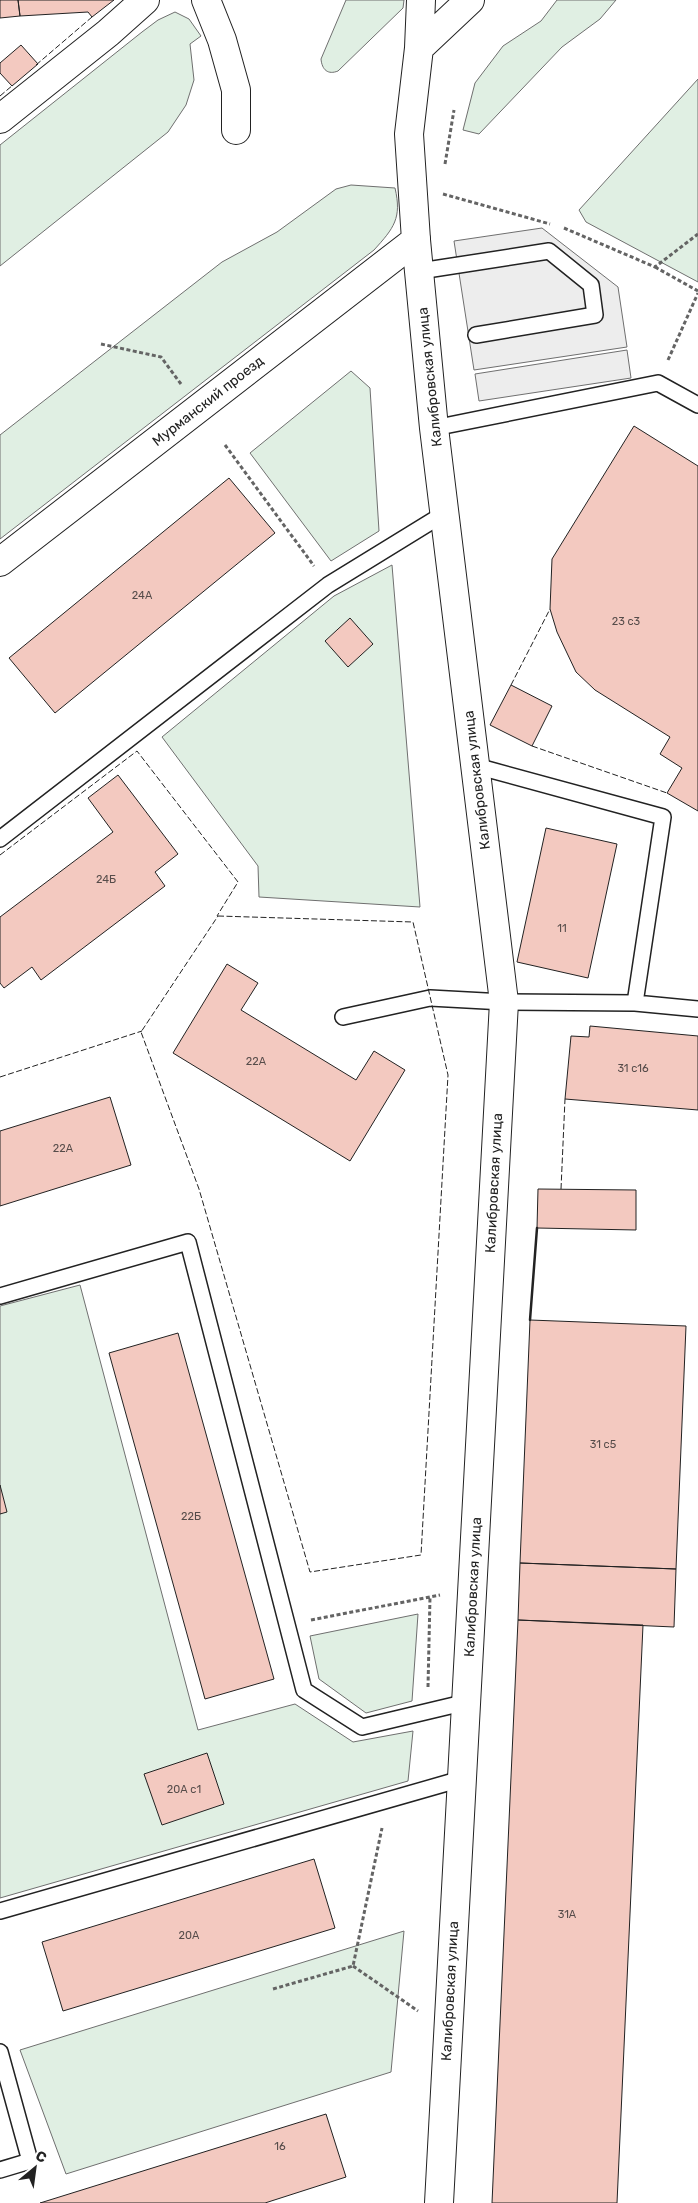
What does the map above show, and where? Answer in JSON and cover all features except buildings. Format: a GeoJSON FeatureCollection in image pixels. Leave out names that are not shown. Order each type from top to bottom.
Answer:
{"type":"FeatureCollection","features":[{"type":"Feature","properties":{"kind":"street"},"geometry":{"type":"LineString","coordinates":[[3,110],[108,33],[145,0]]}},
{"type":"Feature","properties":{"kind":"street"},"geometry":{"type":"LineString","coordinates":[[206,0],[222,40],[236,90],[236,130]]}},
{"type":"Feature","properties":{"kind":"street","name":"Калибровская улица"},"geometry":{"type":"LineString","coordinates":[[421,0],[419,48],[409,134],[416,240],[434,428],[504,1002],[439,2203]]}},
{"type":"Feature","properties":{"kind":"street"},"geometry":{"type":"LineString","coordinates":[[419,48],[470,0]]}},
{"type":"Feature","properties":{"kind":"street","name":"Мурманский проезд"},"geometry":{"type":"LineString","coordinates":[[0,562],[416,240]]}},
{"type":"Feature","properties":{"kind":"lane"},"geometry":{"type":"LineString","coordinates":[[420,270],[549,252],[591,285],[595,315],[476,335]]}},
{"type":"Feature","properties":{"kind":"lane"},"geometry":{"type":"LineString","coordinates":[[434,428],[658,383],[698,405]]}},
{"type":"Feature","properties":{"kind":"lane"},"geometry":{"type":"LineString","coordinates":[[0,839],[328,585],[445,513]]}},
{"type":"Feature","properties":{"kind":"lane"},"geometry":{"type":"LineString","coordinates":[[476,766],[663,817],[635,1003]]}},
{"type":"Feature","properties":{"kind":"lane"},"geometry":{"type":"LineString","coordinates":[[343,1016],[430,998],[504,1002],[635,1003],[698,1009]]}},
{"type":"Feature","properties":{"kind":"lane"},"geometry":{"type":"LineString","coordinates":[[0,1296],[188,1242],[304,1690],[362,1727],[467,1702]]}},
{"type":"Feature","properties":{"kind":"lane"},"geometry":{"type":"LineString","coordinates":[[0,1911],[461,1779]]}},
{"type":"Feature","properties":{"kind":"lane"},"geometry":{"type":"LineString","coordinates":[[0,2052],[30,2161],[0,2170]]}},
{"type":"Feature","properties":{"kind":"path"},"geometry":{"type":"LineString","coordinates":[[443,194],[553,225]]}},
{"type":"Feature","properties":{"kind":"path"},"geometry":{"type":"LineString","coordinates":[[563,228],[655,267],[698,292],[658,383]]}},
{"type":"Feature","properties":{"kind":"path"},"geometry":{"type":"LineString","coordinates":[[655,267],[698,234]]}},
{"type":"Feature","properties":{"kind":"path"},"geometry":{"type":"LineString","coordinates":[[101,344],[161,358],[183,386]]}},
{"type":"Feature","properties":{"kind":"path"},"geometry":{"type":"LineString","coordinates":[[226,445],[328,585]]}},
{"type":"Feature","properties":{"kind":"path"},"geometry":{"type":"LineString","coordinates":[[286,1625],[473,1589]]}},
{"type":"Feature","properties":{"kind":"path"},"geometry":{"type":"LineString","coordinates":[[427,1712],[430,1597]]}},
{"type":"Feature","properties":{"kind":"path"},"geometry":{"type":"LineString","coordinates":[[353,1966],[387,1800]]}},
{"type":"Feature","properties":{"kind":"path"},"geometry":{"type":"LineString","coordinates":[[353,1966],[448,2032]]}},
{"type":"Feature","properties":{"kind":"path"},"geometry":{"type":"LineString","coordinates":[[273,1989],[353,1966]]}},
{"type":"Feature","properties":{"kind":"green space"},"geometry":{"type":"Polygon","coordinates":[[[346,0],[404,0],[403,8],[338,71],[328,72],[324,69],[321,59],[346,0]]]}},
{"type":"Feature","properties":{"kind":"green space"},"geometry":{"type":"Polygon","coordinates":[[[557,0],[616,0],[600,19],[562,47],[479,134],[463,130],[475,83],[503,46],[541,21],[557,0]]]}},
{"type":"Feature","properties":{"kind":"green space"},"geometry":{"type":"Polygon","coordinates":[[[175,12],[189,19],[201,36],[190,44],[194,80],[186,105],[168,132],[0,266],[0,145],[142,32],[158,20],[175,12]]]}},
{"type":"Feature","properties":{"kind":"green space"},"geometry":{"type":"Polygon","coordinates":[[[698,79],[698,282],[586,222],[579,210],[698,79]]]}},
{"type":"Feature","properties":{"kind":"green space"},"geometry":{"type":"Polygon","coordinates":[[[351,185],[395,188],[397,215],[395,222],[374,250],[0,539],[0,435],[222,262],[277,232],[336,189],[351,185]]]}},
{"type":"Feature","properties":{"kind":"green space"},"geometry":{"type":"Polygon","coordinates":[[[351,371],[370,388],[379,531],[331,561],[250,453],[351,371]]]}},
{"type":"Feature","properties":{"kind":"green space"},"geometry":{"type":"Polygon","coordinates":[[[392,565],[420,907],[259,897],[258,866],[162,737],[334,596],[392,565]]]}},
{"type":"Feature","properties":{"kind":"green space"},"geometry":{"type":"Polygon","coordinates":[[[80,1285],[198,1730],[295,1704],[353,1742],[413,1731],[408,1781],[0,1898],[0,1306],[80,1285]]]}},
{"type":"Feature","properties":{"kind":"green space"},"geometry":{"type":"Polygon","coordinates":[[[418,1614],[412,1701],[366,1713],[319,1679],[310,1636],[418,1614]]]}},
{"type":"Feature","properties":{"kind":"green space"},"geometry":{"type":"Polygon","coordinates":[[[404,1931],[391,2072],[66,2174],[20,2050],[404,1931]]]}},
{"type":"Feature","properties":{"kind":"shaded area"},"geometry":{"type":"Polygon","coordinates":[[[542,228],[618,287],[627,347],[474,370],[454,241],[542,228]]]}},
{"type":"Feature","properties":{"kind":"shaded area"},"geometry":{"type":"Polygon","coordinates":[[[627,350],[631,378],[479,401],[475,374],[627,350]]]}},
{"type":"Feature","properties":{"kind":"fence"},"geometry":{"type":"LineString","coordinates":[[36,65],[92,17]]}},
{"type":"Feature","properties":{"kind":"fence"},"geometry":{"type":"LineString","coordinates":[[0,96],[13,85]]}},
{"type":"Feature","properties":{"kind":"fence"},"geometry":{"type":"LineString","coordinates":[[511,685],[550,609]]}},
{"type":"Feature","properties":{"kind":"fence"},"geometry":{"type":"LineString","coordinates":[[532,746],[667,793]]}},
{"type":"Feature","properties":{"kind":"fence"},"geometry":{"type":"LineString","coordinates":[[0,855],[137,751],[238,882],[217,916]]}},
{"type":"Feature","properties":{"kind":"fence"},"geometry":{"type":"LineString","coordinates":[[218,916],[413,922],[448,1075],[421,1555],[310,1572],[199,1189],[141,1032],[218,916]]}},
{"type":"Feature","properties":{"kind":"fence"},"geometry":{"type":"LineString","coordinates":[[0,1077],[142,1031]]}},
{"type":"Feature","properties":{"kind":"fence"},"geometry":{"type":"LineString","coordinates":[[561,1189],[565,1099]]}},
{"type":"Feature","properties":{"kind":"wall"},"geometry":{"type":"LineString","coordinates":[[530,1320],[537,1228]]}}]}
